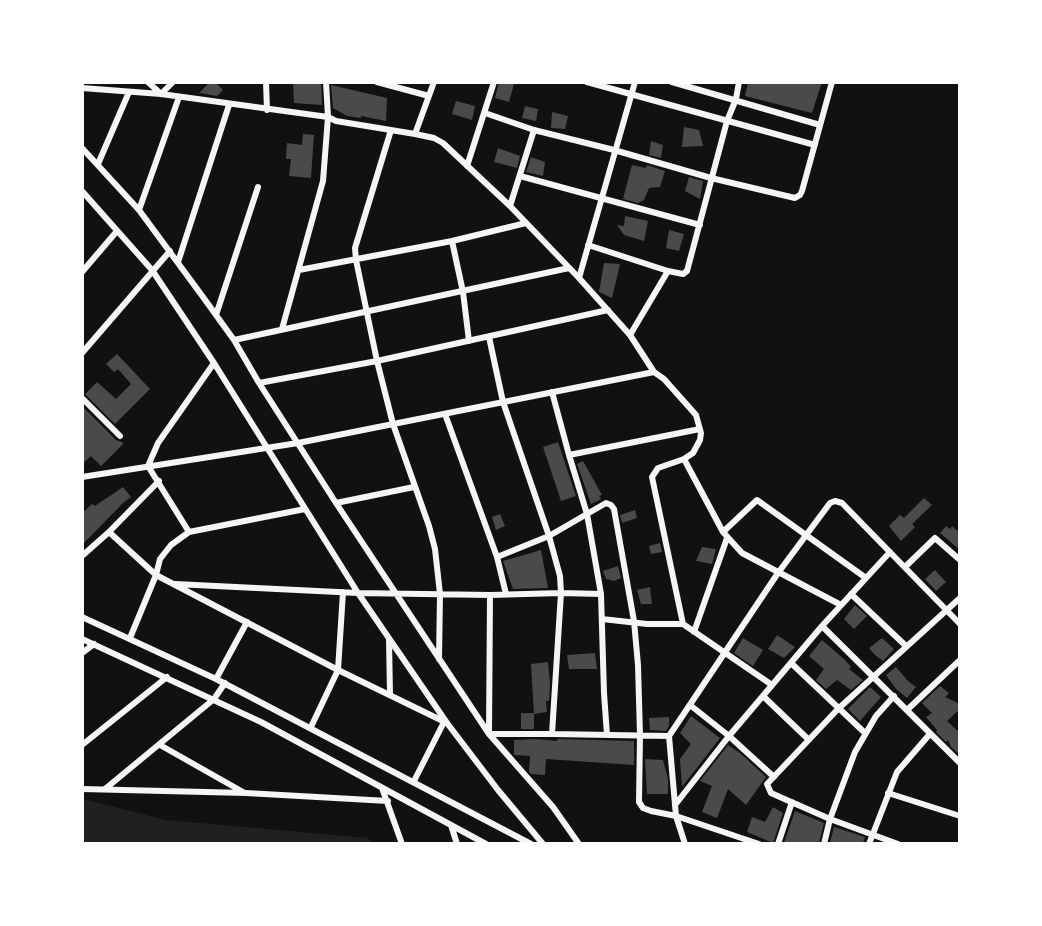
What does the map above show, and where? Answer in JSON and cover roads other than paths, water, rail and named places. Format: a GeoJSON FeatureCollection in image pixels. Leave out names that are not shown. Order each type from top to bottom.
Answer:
{"type":"FeatureCollection","features":[{"type":"Feature","properties":{"kind":"street"},"geometry":{"type":"LineString","coordinates":[[148,82],[161,94]]}},
{"type":"Feature","properties":{"kind":"street"},"geometry":{"type":"LineString","coordinates":[[161,94],[173,82]]}},
{"type":"Feature","properties":{"kind":"street"},"geometry":{"type":"LineString","coordinates":[[266,82],[267,110]]}},
{"type":"Feature","properties":{"kind":"street"},"geometry":{"type":"LineString","coordinates":[[282,329],[323,181],[328,117],[326,82]]}},
{"type":"Feature","properties":{"kind":"street"},"geometry":{"type":"LineString","coordinates":[[377,82],[429,96]]}},
{"type":"Feature","properties":{"kind":"street"},"geometry":{"type":"LineString","coordinates":[[415,134],[434,82]]}},
{"type":"Feature","properties":{"kind":"street"},"geometry":{"type":"LineString","coordinates":[[467,166],[494,82]]}},
{"type":"Feature","properties":{"kind":"street"},"geometry":{"type":"LineString","coordinates":[[587,82],[816,145]]}},
{"type":"Feature","properties":{"kind":"street"},"geometry":{"type":"LineString","coordinates":[[579,278],[635,82]]}},
{"type":"Feature","properties":{"kind":"street"},"geometry":{"type":"LineString","coordinates":[[672,82],[820,125]]}},
{"type":"Feature","properties":{"kind":"street"},"geometry":{"type":"LineString","coordinates":[[588,245],[668,272],[683,274],[687,271],[739,82]]}},
{"type":"Feature","properties":{"kind":"street"},"geometry":{"type":"LineString","coordinates":[[485,113],[534,130],[711,178],[795,198],[802,191],[832,82]]}},
{"type":"Feature","properties":{"kind":"street"},"geometry":{"type":"LineString","coordinates":[[82,88],[161,94],[328,117],[336,121],[434,138],[443,143],[510,206],[579,278],[630,335],[654,372],[664,379],[696,415],[700,440],[693,453],[684,459],[658,468],[652,477],[682,624]]}},
{"type":"Feature","properties":{"kind":"street"},"geometry":{"type":"LineString","coordinates":[[98,164],[129,92]]}},
{"type":"Feature","properties":{"kind":"street"},"geometry":{"type":"LineString","coordinates":[[139,210],[179,97]]}},
{"type":"Feature","properties":{"kind":"street"},"geometry":{"type":"LineString","coordinates":[[178,262],[229,105]]}},
{"type":"Feature","properties":{"kind":"street"},"geometry":{"type":"LineString","coordinates":[[391,130],[355,248],[356,260],[393,424],[435,549],[440,594],[439,660]]}},
{"type":"Feature","properties":{"kind":"street"},"geometry":{"type":"LineString","coordinates":[[510,206],[534,130]]}},
{"type":"Feature","properties":{"kind":"street"},"geometry":{"type":"LineString","coordinates":[[82,148],[139,210],[170,250],[234,340],[336,503],[489,734],[553,807],[579,843]]}},
{"type":"Feature","properties":{"kind":"street"},"geometry":{"type":"LineString","coordinates":[[519,176],[700,225]]}},
{"type":"Feature","properties":{"kind":"street"},"geometry":{"type":"LineString","coordinates":[[216,315],[258,187]]}},
{"type":"Feature","properties":{"kind":"street"},"geometry":{"type":"LineString","coordinates":[[83,192],[152,270],[214,363],[358,592],[446,723],[543,843]]}},
{"type":"Feature","properties":{"kind":"street"},"geometry":{"type":"LineString","coordinates":[[299,270],[452,242],[526,223]]}},
{"type":"Feature","properties":{"kind":"street"},"geometry":{"type":"LineString","coordinates":[[82,272],[117,231]]}},
{"type":"Feature","properties":{"kind":"street"},"geometry":{"type":"LineString","coordinates":[[452,242],[463,292],[470,341]]}},
{"type":"Feature","properties":{"kind":"street"},"geometry":{"type":"LineString","coordinates":[[82,353],[170,250]]}},
{"type":"Feature","properties":{"kind":"street"},"geometry":{"type":"LineString","coordinates":[[234,340],[569,268]]}},
{"type":"Feature","properties":{"kind":"street"},"geometry":{"type":"LineString","coordinates":[[630,335],[668,272]]}},
{"type":"Feature","properties":{"kind":"street"},"geometry":{"type":"LineString","coordinates":[[259,383],[377,361],[608,310]]}},
{"type":"Feature","properties":{"kind":"street"},"geometry":{"type":"LineString","coordinates":[[489,337],[503,402],[549,536],[560,576],[561,592],[552,734]]}},
{"type":"Feature","properties":{"kind":"street"},"geometry":{"type":"LineString","coordinates":[[148,466],[158,443],[214,363]]}},
{"type":"Feature","properties":{"kind":"street"},"geometry":{"type":"LineString","coordinates":[[82,477],[298,443],[654,372]]}},
{"type":"Feature","properties":{"kind":"street"},"geometry":{"type":"LineString","coordinates":[[552,392],[568,455],[587,514],[601,594],[607,735]]}},
{"type":"Feature","properties":{"kind":"street"},"geometry":{"type":"LineString","coordinates":[[82,398],[120,436]]}},
{"type":"Feature","properties":{"kind":"street"},"geometry":{"type":"LineString","coordinates":[[444,414],[497,557],[506,594]]}},
{"type":"Feature","properties":{"kind":"street"},"geometry":{"type":"LineString","coordinates":[[568,455],[700,429]]}},
{"type":"Feature","properties":{"kind":"street"},"geometry":{"type":"LineString","coordinates":[[684,459],[725,535],[742,553],[841,605]]}},
{"type":"Feature","properties":{"kind":"street"},"geometry":{"type":"LineString","coordinates":[[148,466],[189,532]]}},
{"type":"Feature","properties":{"kind":"street"},"geometry":{"type":"LineString","coordinates":[[82,556],[110,532],[159,481]]}},
{"type":"Feature","properties":{"kind":"street"},"geometry":{"type":"LineString","coordinates":[[336,503],[414,487]]}},
{"type":"Feature","properties":{"kind":"street"},"geometry":{"type":"LineString","coordinates":[[694,632],[725,535],[757,500],[866,578]]}},
{"type":"Feature","properties":{"kind":"street"},"geometry":{"type":"LineString","coordinates":[[685,843],[676,816],[669,736],[778,573],[831,503],[835,501],[842,503],[960,624]]}},
{"type":"Feature","properties":{"kind":"street"},"geometry":{"type":"LineString","coordinates":[[497,557],[549,536],[606,503],[614,509],[634,621],[638,665],[639,802],[643,808],[651,811],[676,816],[759,843]]}},
{"type":"Feature","properties":{"kind":"street"},"geometry":{"type":"LineString","coordinates":[[130,638],[160,559],[166,549],[189,532],[305,509]]}},
{"type":"Feature","properties":{"kind":"street"},"geometry":{"type":"LineString","coordinates":[[110,532],[156,574],[446,723]]}},
{"type":"Feature","properties":{"kind":"street"},"geometry":{"type":"LineString","coordinates":[[905,567],[935,538],[960,560]]}},
{"type":"Feature","properties":{"kind":"street"},"geometry":{"type":"LineString","coordinates":[[675,805],[729,736],[822,626],[890,552]]}},
{"type":"Feature","properties":{"kind":"street"},"geometry":{"type":"LineString","coordinates":[[175,584],[343,592],[490,595],[561,592],[601,594]]}},
{"type":"Feature","properties":{"kind":"street"},"geometry":{"type":"LineString","coordinates":[[311,727],[339,670],[343,592]]}},
{"type":"Feature","properties":{"kind":"street"},"geometry":{"type":"LineString","coordinates":[[851,594],[906,646]]}},
{"type":"Feature","properties":{"kind":"street"},"geometry":{"type":"LineString","coordinates":[[489,734],[490,595]]}},
{"type":"Feature","properties":{"kind":"street"},"geometry":{"type":"LineString","coordinates":[[898,843],[830,819],[792,802],[769,791],[767,784],[838,708],[960,598]]}},
{"type":"Feature","properties":{"kind":"street"},"geometry":{"type":"LineString","coordinates":[[82,617],[225,683],[414,781],[523,842],[531,843]]}},
{"type":"Feature","properties":{"kind":"street"},"geometry":{"type":"LineString","coordinates":[[602,619],[647,624],[682,624],[772,685]]}},
{"type":"Feature","properties":{"kind":"street"},"geometry":{"type":"LineString","coordinates":[[216,679],[247,622]]}},
{"type":"Feature","properties":{"kind":"street"},"geometry":{"type":"LineString","coordinates":[[822,626],[894,696],[929,735],[960,763]]}},
{"type":"Feature","properties":{"kind":"street"},"geometry":{"type":"LineString","coordinates":[[82,639],[214,699],[486,843]]}},
{"type":"Feature","properties":{"kind":"street"},"geometry":{"type":"LineString","coordinates":[[389,639],[390,695]]}},
{"type":"Feature","properties":{"kind":"street"},"geometry":{"type":"LineString","coordinates":[[82,653],[94,644]]}},
{"type":"Feature","properties":{"kind":"street"},"geometry":{"type":"LineString","coordinates":[[907,710],[960,660]]}},
{"type":"Feature","properties":{"kind":"street"},"geometry":{"type":"LineString","coordinates":[[791,663],[865,733]]}},
{"type":"Feature","properties":{"kind":"street"},"geometry":{"type":"LineString","coordinates":[[82,745],[167,677]]}},
{"type":"Feature","properties":{"kind":"street"},"geometry":{"type":"LineString","coordinates":[[105,789],[214,699],[225,683]]}},
{"type":"Feature","properties":{"kind":"street"},"geometry":{"type":"LineString","coordinates":[[763,696],[808,740]]}},
{"type":"Feature","properties":{"kind":"street"},"geometry":{"type":"LineString","coordinates":[[824,843],[830,819],[865,733],[876,716],[894,696]]}},
{"type":"Feature","properties":{"kind":"street"},"geometry":{"type":"LineString","coordinates":[[690,705],[729,736],[774,777]]}},
{"type":"Feature","properties":{"kind":"street"},"geometry":{"type":"LineString","coordinates":[[414,781],[446,723]]}},
{"type":"Feature","properties":{"kind":"street"},"geometry":{"type":"LineString","coordinates":[[489,734],[669,736]]}},
{"type":"Feature","properties":{"kind":"street"},"geometry":{"type":"LineString","coordinates":[[869,843],[897,772],[929,735]]}},
{"type":"Feature","properties":{"kind":"street"},"geometry":{"type":"LineString","coordinates":[[160,745],[246,793]]}},
{"type":"Feature","properties":{"kind":"street"},"geometry":{"type":"LineString","coordinates":[[382,788],[402,843]]}},
{"type":"Feature","properties":{"kind":"street"},"geometry":{"type":"LineString","coordinates":[[82,789],[246,793],[388,801]]}},
{"type":"Feature","properties":{"kind":"street"},"geometry":{"type":"LineString","coordinates":[[888,793],[960,816]]}},
{"type":"Feature","properties":{"kind":"street"},"geometry":{"type":"LineString","coordinates":[[778,843],[792,802]]}},
{"type":"Feature","properties":{"kind":"street"},"geometry":{"type":"LineString","coordinates":[[451,825],[457,843]]}}]}
